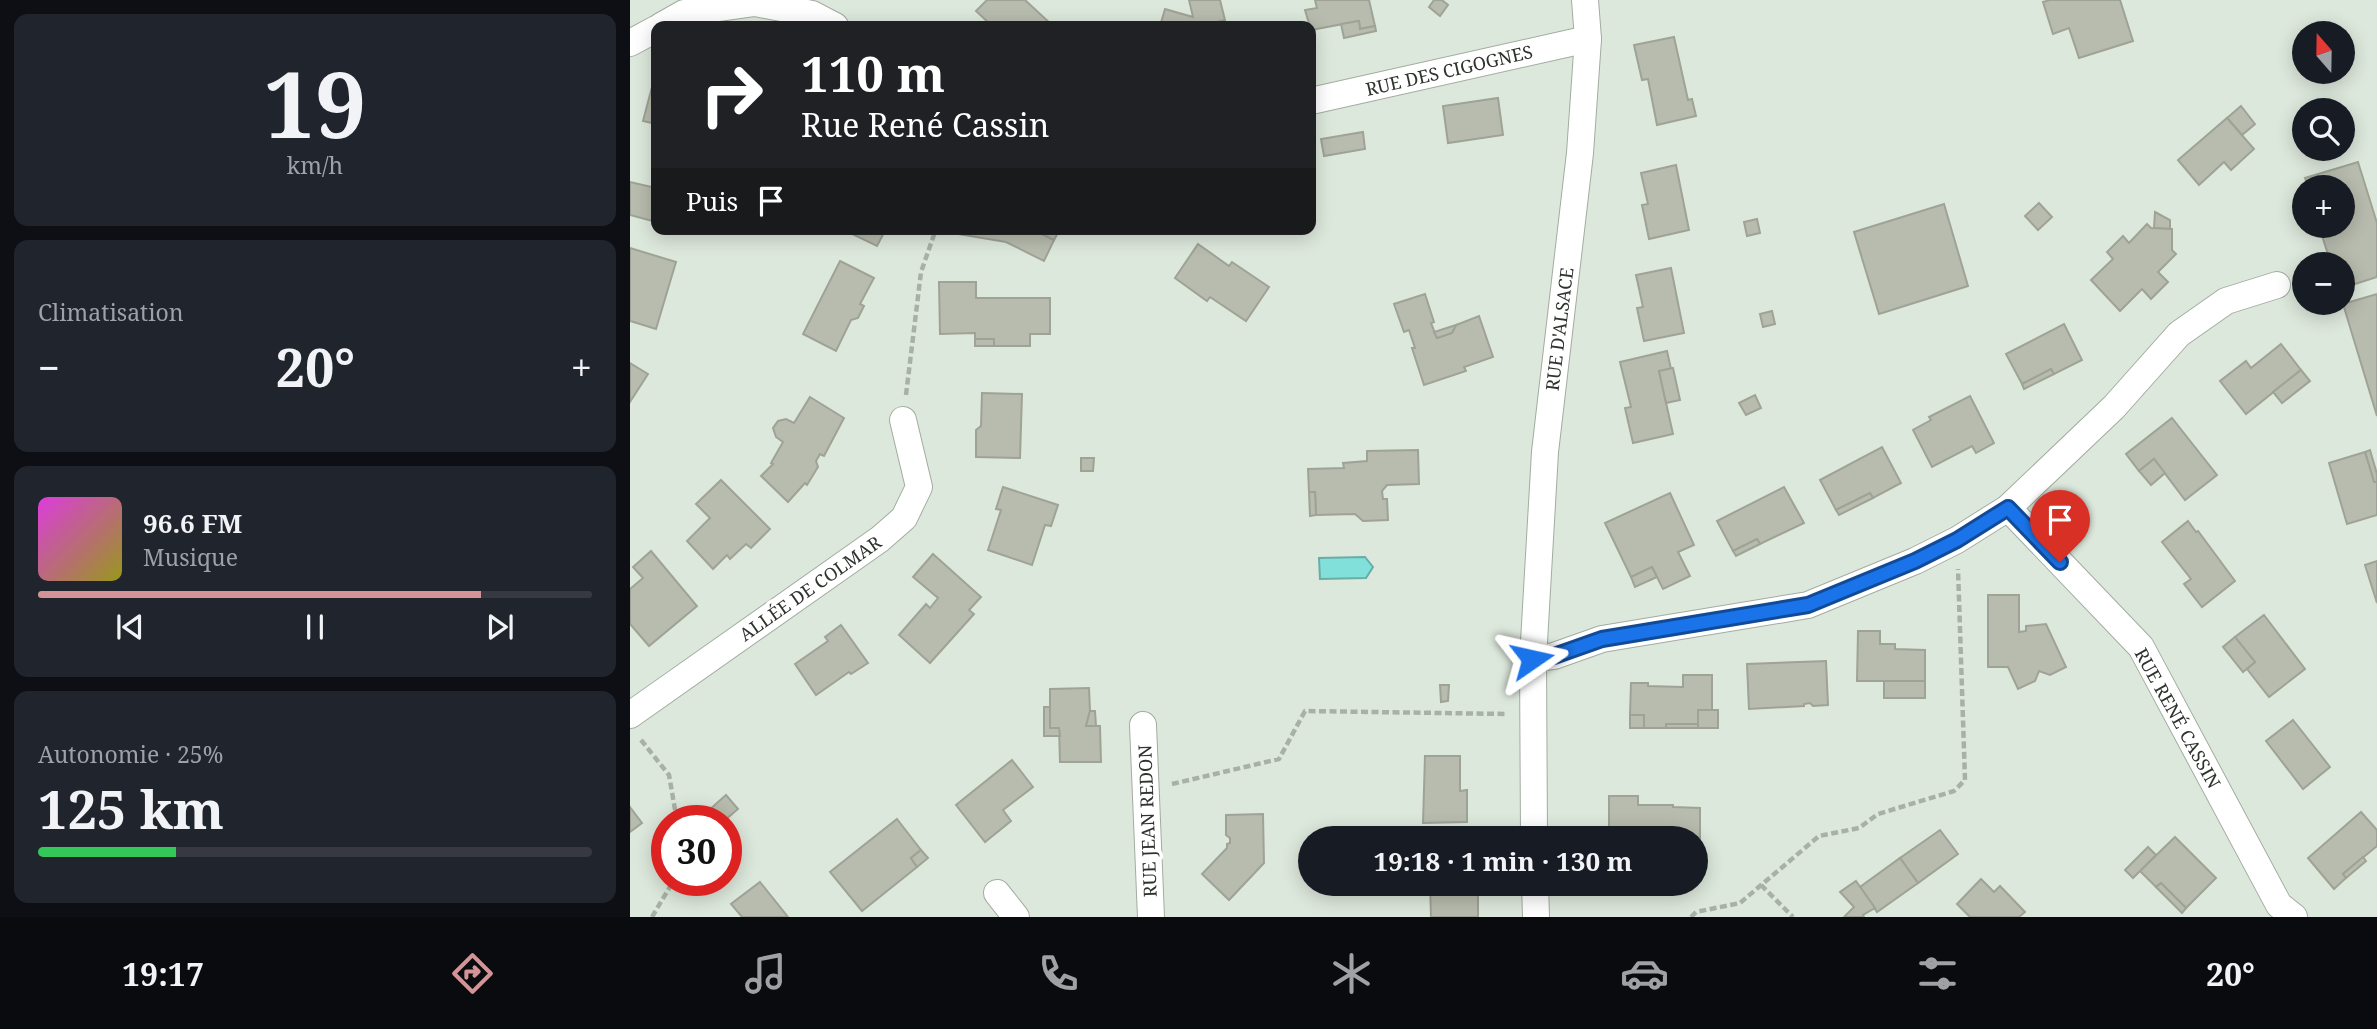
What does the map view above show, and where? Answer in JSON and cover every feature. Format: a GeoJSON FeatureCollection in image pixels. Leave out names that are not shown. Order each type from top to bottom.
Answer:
{"type":"FeatureCollection","features":[{"type":"Feature","properties":{"kind":"street","name":"RUE D'ALSACE"},"geometry":{"type":"LineString","coordinates":[[1534,826],[1532,659],[1545,452],[1580,153],[1588,39],[1585,0]]}},
{"type":"Feature","properties":{"kind":"street"},"geometry":{"type":"LineString","coordinates":[[669,21],[684,13],[755,3],[812,14],[825,21]]}},
{"type":"Feature","properties":{"kind":"street"},"geometry":{"type":"LineString","coordinates":[[630,43],[651,31]]}},
{"type":"Feature","properties":{"kind":"street","name":"RUE DES CIGOGNES"},"geometry":{"type":"LineString","coordinates":[[1316,100],[1588,39]]}},
{"type":"Feature","properties":{"kind":"street"},"geometry":{"type":"LineString","coordinates":[[1532,659],[1554,656],[1602,639],[1808,605],[1915,561],[1957,540],[2008,508],[2114,407],[2179,334],[2226,301],[2277,285]]}},
{"type":"Feature","properties":{"kind":"street","name":"ALLÉE DE COLMAR"},"geometry":{"type":"LineString","coordinates":[[634,725],[904,518],[919,487],[903,420]]}},
{"type":"Feature","properties":{"kind":"street","name":"RUE RENÉ CASSIN"},"geometry":{"type":"LineString","coordinates":[[2008,508],[2141,647],[2279,905],[2294,917]]}},
{"type":"Feature","properties":{"kind":"street","name":"RUE JEAN REDON"},"geometry":{"type":"LineString","coordinates":[[1143,725],[1151,917]]}},
{"type":"Feature","properties":{"kind":"street"},"geometry":{"type":"LineString","coordinates":[[997,893],[1016,917]]}},
{"type":"Feature","properties":{"kind":"street"},"geometry":{"type":"LineString","coordinates":[[1535,896],[1536,917]]}},
{"type":"Feature","properties":{"kind":"path"},"geometry":{"type":"LineString","coordinates":[[903,420],[921,271],[934,235]]}},
{"type":"Feature","properties":{"kind":"path"},"geometry":{"type":"LineString","coordinates":[[1691,917],[1696,912],[1740,903],[1819,836],[1859,828],[1878,814],[1954,791],[1965,780],[1957,540]]}},
{"type":"Feature","properties":{"kind":"path"},"geometry":{"type":"LineString","coordinates":[[1146,790],[1279,759],[1305,711],[1532,714]]}},
{"type":"Feature","properties":{"kind":"path"},"geometry":{"type":"LineString","coordinates":[[634,725],[668,775],[674,805]]}},
{"type":"Feature","properties":{"kind":"path"},"geometry":{"type":"LineString","coordinates":[[1761,885],[1793,917]]}},
{"type":"Feature","properties":{"kind":"path"},"geometry":{"type":"LineString","coordinates":[[652,917],[664,896]]}},
{"type":"Feature","properties":{"kind":"water"},"geometry":{"type":"Polygon","coordinates":[[[1365,557],[1373,567],[1366,578],[1320,579],[1319,558],[1365,557]]]}},
{"type":"Feature","properties":{"kind":"building"},"geometry":{"type":"Polygon","coordinates":[[[987,0],[1025,0],[1048,21],[987,21],[976,11],[987,0]]]}},
{"type":"Feature","properties":{"kind":"building"},"geometry":{"type":"Polygon","coordinates":[[[1189,0],[1220,0],[1225,20],[1161,21],[1165,9],[1193,17],[1189,0]]]}},
{"type":"Feature","properties":{"kind":"building"},"geometry":{"type":"Polygon","coordinates":[[[1315,0],[1369,0],[1375,26],[1360,29],[1359,21],[1316,29],[1316,21],[1308,21],[1305,10],[1317,8],[1315,0]]]}},
{"type":"Feature","properties":{"kind":"building"},"geometry":{"type":"Polygon","coordinates":[[[1434,0],[1442,0],[1448,5],[1440,16],[1429,7],[1434,0]]]}},
{"type":"Feature","properties":{"kind":"building"},"geometry":{"type":"Polygon","coordinates":[[[2120,0],[2133,41],[2079,58],[2069,28],[2053,34],[2043,2],[2120,0]]]}},
{"type":"Feature","properties":{"kind":"building"},"geometry":{"type":"Polygon","coordinates":[[[1359,21],[1360,29],[1375,26],[1376,31],[1344,38],[1341,24],[1359,21]]]}},
{"type":"Feature","properties":{"kind":"building"},"geometry":{"type":"Polygon","coordinates":[[[1674,37],[1688,100],[1692,99],[1696,116],[1657,125],[1648,79],[1642,80],[1634,45],[1674,37]]]}},
{"type":"Feature","properties":{"kind":"building"},"geometry":{"type":"Polygon","coordinates":[[[651,91],[651,123],[643,121],[651,91]]]}},
{"type":"Feature","properties":{"kind":"building"},"geometry":{"type":"Polygon","coordinates":[[[1498,98],[1503,135],[1448,143],[1443,106],[1498,98]]]}},
{"type":"Feature","properties":{"kind":"building"},"geometry":{"type":"Polygon","coordinates":[[[2241,106],[2255,124],[2242,135],[2227,118],[2241,106]]]}},
{"type":"Feature","properties":{"kind":"building"},"geometry":{"type":"Polygon","coordinates":[[[2227,118],[2254,149],[2231,170],[2224,162],[2199,185],[2178,160],[2227,118]]]}},
{"type":"Feature","properties":{"kind":"building"},"geometry":{"type":"Polygon","coordinates":[[[1363,132],[1365,149],[1324,156],[1321,139],[1363,132]]]}},
{"type":"Feature","properties":{"kind":"building"},"geometry":{"type":"Polygon","coordinates":[[[2358,162],[2377,223],[2377,277],[2355,284],[2355,252],[2327,252],[2323,238],[2355,238],[2355,175],[2315,175],[2358,162]]]}},
{"type":"Feature","properties":{"kind":"building"},"geometry":{"type":"Polygon","coordinates":[[[1676,165],[1689,230],[1649,239],[1642,205],[1648,204],[1641,173],[1676,165]]]}},
{"type":"Feature","properties":{"kind":"building"},"geometry":{"type":"Polygon","coordinates":[[[630,182],[651,187],[651,221],[630,215],[630,182]]]}},
{"type":"Feature","properties":{"kind":"building"},"geometry":{"type":"Polygon","coordinates":[[[2039,203],[2052,217],[2038,230],[2025,216],[2039,203]]]}},
{"type":"Feature","properties":{"kind":"building"},"geometry":{"type":"Polygon","coordinates":[[[1944,204],[1968,286],[1879,314],[1854,232],[1944,204]]]}},
{"type":"Feature","properties":{"kind":"building"},"geometry":{"type":"Polygon","coordinates":[[[2155,212],[2170,220],[2170,229],[2154,228],[2155,212]]]}},
{"type":"Feature","properties":{"kind":"building"},"geometry":{"type":"Polygon","coordinates":[[[1757,219],[1760,233],[1747,236],[1744,222],[1757,219]]]}},
{"type":"Feature","properties":{"kind":"building"},"geometry":{"type":"Polygon","coordinates":[[[2147,224],[2151,228],[2172,229],[2172,250],[2176,254],[2158,272],[2168,282],[2151,299],[2142,289],[2120,311],[2091,280],[2113,259],[2107,252],[2123,236],[2129,243],[2147,224]]]}},
{"type":"Feature","properties":{"kind":"building"},"geometry":{"type":"Polygon","coordinates":[[[854,235],[883,235],[877,246],[854,235]]]}},
{"type":"Feature","properties":{"kind":"building"},"geometry":{"type":"Polygon","coordinates":[[[964,235],[1044,235],[1054,240],[1044,261],[1006,242],[964,235]]]}},
{"type":"Feature","properties":{"kind":"building"},"geometry":{"type":"Polygon","coordinates":[[[1044,235],[1057,235],[1054,240],[1044,235]]]}},
{"type":"Feature","properties":{"kind":"building"},"geometry":{"type":"Polygon","coordinates":[[[1198,244],[1229,266],[1232,262],[1269,287],[1246,321],[1210,297],[1207,301],[1175,278],[1198,244]]]}},
{"type":"Feature","properties":{"kind":"building"},"geometry":{"type":"Polygon","coordinates":[[[630,248],[676,262],[656,329],[630,321],[630,248]]]}},
{"type":"Feature","properties":{"kind":"building"},"geometry":{"type":"Polygon","coordinates":[[[840,261],[874,278],[860,304],[864,306],[858,318],[851,320],[836,351],[803,334],[840,261]]]}},
{"type":"Feature","properties":{"kind":"building"},"geometry":{"type":"Polygon","coordinates":[[[1671,268],[1684,333],[1644,341],[1637,308],[1643,307],[1636,275],[1671,268]]]}},
{"type":"Feature","properties":{"kind":"building"},"geometry":{"type":"Polygon","coordinates":[[[939,282],[976,282],[976,298],[1050,298],[1050,334],[1030,334],[1030,346],[994,346],[994,339],[975,339],[975,333],[940,334],[939,282]]]}},
{"type":"Feature","properties":{"kind":"building"},"geometry":{"type":"Polygon","coordinates":[[[1425,294],[1437,338],[1452,333],[1456,325],[1479,316],[1493,357],[1464,367],[1466,371],[1424,385],[1409,330],[1404,332],[1394,304],[1425,294]]]}},
{"type":"Feature","properties":{"kind":"building"},"geometry":{"type":"Polygon","coordinates":[[[2377,294],[2377,416],[2346,315],[2355,315],[2355,300],[2377,294]]]}},
{"type":"Feature","properties":{"kind":"building"},"geometry":{"type":"Polygon","coordinates":[[[1772,311],[1775,324],[1763,327],[1760,314],[1772,311]]]}},
{"type":"Feature","properties":{"kind":"building"},"geometry":{"type":"Polygon","coordinates":[[[2064,324],[2082,360],[2054,374],[2051,369],[2022,384],[2006,354],[2064,324]]]}},
{"type":"Feature","properties":{"kind":"building"},"geometry":{"type":"Polygon","coordinates":[[[1456,325],[1452,333],[1437,338],[1434,332],[1456,325]]]}},
{"type":"Feature","properties":{"kind":"building"},"geometry":{"type":"Polygon","coordinates":[[[975,339],[994,339],[994,346],[975,346],[975,339]]]}},
{"type":"Feature","properties":{"kind":"building"},"geometry":{"type":"Polygon","coordinates":[[[2281,344],[2301,370],[2246,414],[2220,381],[2246,361],[2251,368],[2281,344]]]}},
{"type":"Feature","properties":{"kind":"building"},"geometry":{"type":"Polygon","coordinates":[[[1667,351],[1671,369],[1659,371],[1673,434],[1633,443],[1625,408],[1631,407],[1620,362],[1667,351]]]}},
{"type":"Feature","properties":{"kind":"building"},"geometry":{"type":"Polygon","coordinates":[[[630,363],[648,374],[630,402],[630,363]]]}},
{"type":"Feature","properties":{"kind":"building"},"geometry":{"type":"Polygon","coordinates":[[[1673,368],[1680,400],[1666,403],[1659,371],[1673,368]]]}},
{"type":"Feature","properties":{"kind":"building"},"geometry":{"type":"Polygon","coordinates":[[[2051,369],[2054,374],[2024,389],[2022,384],[2051,369]]]}},
{"type":"Feature","properties":{"kind":"building"},"geometry":{"type":"Polygon","coordinates":[[[2301,370],[2310,381],[2282,403],[2273,392],[2301,370]]]}},
{"type":"Feature","properties":{"kind":"building"},"geometry":{"type":"Polygon","coordinates":[[[982,393],[1022,394],[1020,458],[976,457],[976,430],[981,426],[982,393]]]}},
{"type":"Feature","properties":{"kind":"building"},"geometry":{"type":"Polygon","coordinates":[[[1755,395],[1761,408],[1746,415],[1739,403],[1755,395]]]}},
{"type":"Feature","properties":{"kind":"building"},"geometry":{"type":"Polygon","coordinates":[[[1970,396],[1994,443],[1976,453],[1972,446],[1932,467],[1913,430],[1931,420],[1929,417],[1970,396]]]}},
{"type":"Feature","properties":{"kind":"building"},"geometry":{"type":"Polygon","coordinates":[[[810,397],[844,418],[824,456],[820,454],[816,461],[818,467],[807,485],[805,483],[788,502],[761,476],[773,464],[771,463],[783,442],[776,437],[773,428],[778,421],[786,419],[794,423],[810,397]]]}},
{"type":"Feature","properties":{"kind":"building"},"geometry":{"type":"Polygon","coordinates":[[[2172,418],[2217,475],[2185,500],[2154,459],[2139,471],[2126,454],[2172,418]]]}},
{"type":"Feature","properties":{"kind":"building"},"geometry":{"type":"Polygon","coordinates":[[[1882,447],[1901,483],[1873,498],[1870,493],[1836,510],[1820,480],[1882,447]]]}},
{"type":"Feature","properties":{"kind":"building"},"geometry":{"type":"Polygon","coordinates":[[[1418,450],[1419,484],[1387,485],[1382,491],[1383,499],[1387,499],[1388,520],[1363,521],[1355,514],[1316,515],[1315,492],[1309,492],[1308,469],[1344,468],[1343,463],[1367,461],[1367,451],[1418,450]]]}},
{"type":"Feature","properties":{"kind":"building"},"geometry":{"type":"Polygon","coordinates":[[[2370,450],[2377,482],[2374,482],[2365,452],[2370,450]]]}},
{"type":"Feature","properties":{"kind":"building"},"geometry":{"type":"Polygon","coordinates":[[[2365,452],[2374,482],[2377,482],[2377,515],[2347,524],[2329,463],[2365,452]]]}},
{"type":"Feature","properties":{"kind":"building"},"geometry":{"type":"Polygon","coordinates":[[[1081,458],[1094,458],[1093,471],[1081,471],[1081,458]]]}},
{"type":"Feature","properties":{"kind":"building"},"geometry":{"type":"Polygon","coordinates":[[[2154,459],[2165,473],[2151,485],[2139,471],[2154,459]]]}},
{"type":"Feature","properties":{"kind":"building"},"geometry":{"type":"Polygon","coordinates":[[[721,480],[770,529],[751,548],[746,544],[730,559],[727,555],[713,569],[687,541],[710,518],[696,504],[721,480]]]}},
{"type":"Feature","properties":{"kind":"building"},"geometry":{"type":"Polygon","coordinates":[[[1003,487],[1058,505],[1051,526],[1045,525],[1032,565],[988,550],[1001,510],[996,509],[1003,487]]]}},
{"type":"Feature","properties":{"kind":"building"},"geometry":{"type":"Polygon","coordinates":[[[1784,487],[1804,523],[1760,544],[1757,539],[1733,551],[1717,521],[1784,487]]]}},
{"type":"Feature","properties":{"kind":"building"},"geometry":{"type":"Polygon","coordinates":[[[1309,492],[1315,492],[1316,515],[1310,516],[1309,492]]]}},
{"type":"Feature","properties":{"kind":"building"},"geometry":{"type":"Polygon","coordinates":[[[1670,493],[1694,545],[1678,552],[1690,576],[1663,589],[1652,567],[1631,577],[1605,523],[1670,493]]]}},
{"type":"Feature","properties":{"kind":"building"},"geometry":{"type":"Polygon","coordinates":[[[1870,493],[1873,498],[1839,515],[1836,510],[1870,493]]]}},
{"type":"Feature","properties":{"kind":"building"},"geometry":{"type":"Polygon","coordinates":[[[2188,521],[2235,581],[2202,607],[2184,584],[2191,579],[2162,542],[2188,521]]]}},
{"type":"Feature","properties":{"kind":"building"},"geometry":{"type":"Polygon","coordinates":[[[1757,539],[1760,544],[1736,556],[1733,551],[1757,539]]]}},
{"type":"Feature","properties":{"kind":"building"},"geometry":{"type":"Polygon","coordinates":[[[651,551],[697,606],[649,646],[630,624],[630,589],[643,578],[633,567],[651,551]]]}},
{"type":"Feature","properties":{"kind":"building"},"geometry":{"type":"Polygon","coordinates":[[[933,554],[981,597],[969,610],[974,614],[930,663],[899,635],[926,604],[930,608],[938,598],[913,577],[933,554]]]}},
{"type":"Feature","properties":{"kind":"building"},"geometry":{"type":"Polygon","coordinates":[[[2377,561],[2377,603],[2365,565],[2377,561]]]}},
{"type":"Feature","properties":{"kind":"building"},"geometry":{"type":"Polygon","coordinates":[[[1652,567],[1657,577],[1635,587],[1631,577],[1652,567]]]}},
{"type":"Feature","properties":{"kind":"building"},"geometry":{"type":"Polygon","coordinates":[[[1988,595],[2019,595],[2019,632],[2026,631],[2026,626],[2046,624],[2066,667],[2050,675],[2039,671],[2035,681],[2018,689],[2008,667],[1988,667],[1988,595]]]}},
{"type":"Feature","properties":{"kind":"building"},"geometry":{"type":"Polygon","coordinates":[[[2264,615],[2305,669],[2269,697],[2247,669],[2255,662],[2235,637],[2264,615]]]}},
{"type":"Feature","properties":{"kind":"building"},"geometry":{"type":"Polygon","coordinates":[[[841,625],[868,663],[851,674],[849,672],[816,695],[795,664],[828,641],[825,637],[841,625]]]}},
{"type":"Feature","properties":{"kind":"building"},"geometry":{"type":"Polygon","coordinates":[[[1858,631],[1880,631],[1880,644],[1895,644],[1895,649],[1925,650],[1925,681],[1857,681],[1858,631]]]}},
{"type":"Feature","properties":{"kind":"building"},"geometry":{"type":"Polygon","coordinates":[[[2235,637],[2255,662],[2243,672],[2223,647],[2235,637]]]}},
{"type":"Feature","properties":{"kind":"building"},"geometry":{"type":"Polygon","coordinates":[[[1826,661],[1828,705],[1813,706],[1810,703],[1804,706],[1749,709],[1747,664],[1826,661]]]}},
{"type":"Feature","properties":{"kind":"building"},"geometry":{"type":"Polygon","coordinates":[[[1683,675],[1712,675],[1712,710],[1698,710],[1698,724],[1666,724],[1666,728],[1644,728],[1644,715],[1630,715],[1631,683],[1683,687],[1683,675]]]}},
{"type":"Feature","properties":{"kind":"building"},"geometry":{"type":"Polygon","coordinates":[[[1884,681],[1925,681],[1925,698],[1884,698],[1884,681]]]}},
{"type":"Feature","properties":{"kind":"building"},"geometry":{"type":"Polygon","coordinates":[[[1440,685],[1449,685],[1448,701],[1441,702],[1440,685]]]}},
{"type":"Feature","properties":{"kind":"building"},"geometry":{"type":"Polygon","coordinates":[[[1089,688],[1090,711],[1086,726],[1100,726],[1101,762],[1060,762],[1059,728],[1050,728],[1050,689],[1089,688]]]}},
{"type":"Feature","properties":{"kind":"building"},"geometry":{"type":"Polygon","coordinates":[[[1044,707],[1050,707],[1050,728],[1059,728],[1060,736],[1044,736],[1044,707]]]}},
{"type":"Feature","properties":{"kind":"building"},"geometry":{"type":"Polygon","coordinates":[[[1698,710],[1718,710],[1718,728],[1698,728],[1698,710]]]}},
{"type":"Feature","properties":{"kind":"building"},"geometry":{"type":"Polygon","coordinates":[[[1090,711],[1095,711],[1096,726],[1086,726],[1090,711]]]}},
{"type":"Feature","properties":{"kind":"building"},"geometry":{"type":"Polygon","coordinates":[[[1630,715],[1644,715],[1644,728],[1630,728],[1630,715]]]}},
{"type":"Feature","properties":{"kind":"building"},"geometry":{"type":"Polygon","coordinates":[[[2293,720],[2330,767],[2303,789],[2266,741],[2293,720]]]}},
{"type":"Feature","properties":{"kind":"building"},"geometry":{"type":"Polygon","coordinates":[[[1666,724],[1698,724],[1698,728],[1666,728],[1666,724]]]}},
{"type":"Feature","properties":{"kind":"building"},"geometry":{"type":"Polygon","coordinates":[[[1425,756],[1460,756],[1460,791],[1467,790],[1467,822],[1423,823],[1425,756]]]}},
{"type":"Feature","properties":{"kind":"building"},"geometry":{"type":"Polygon","coordinates":[[[1012,760],[1033,787],[1003,810],[1011,821],[985,842],[956,805],[1012,760]]]}},
{"type":"Feature","properties":{"kind":"building"},"geometry":{"type":"Polygon","coordinates":[[[726,795],[735,805],[715,805],[726,795]]]}},
{"type":"Feature","properties":{"kind":"building"},"geometry":{"type":"Polygon","coordinates":[[[1609,796],[1638,796],[1638,805],[1700,808],[1700,826],[1609,826],[1609,796]]]}},
{"type":"Feature","properties":{"kind":"building"},"geometry":{"type":"Polygon","coordinates":[[[630,807],[642,823],[630,832],[630,807]]]}},
{"type":"Feature","properties":{"kind":"building"},"geometry":{"type":"Polygon","coordinates":[[[2361,812],[2377,830],[2377,846],[2343,874],[2346,878],[2334,889],[2308,858],[2361,812]]]}},
{"type":"Feature","properties":{"kind":"building"},"geometry":{"type":"Polygon","coordinates":[[[1263,814],[1264,863],[1229,900],[1202,874],[1230,843],[1230,838],[1226,835],[1226,815],[1263,814]]]}},
{"type":"Feature","properties":{"kind":"building"},"geometry":{"type":"Polygon","coordinates":[[[897,819],[921,850],[911,858],[917,867],[862,911],[830,872],[897,819]]]}},
{"type":"Feature","properties":{"kind":"building"},"geometry":{"type":"Polygon","coordinates":[[[1940,830],[1958,854],[1918,883],[1900,858],[1940,830]]]}},
{"type":"Feature","properties":{"kind":"building"},"geometry":{"type":"Polygon","coordinates":[[[2175,837],[2216,878],[2186,908],[2161,883],[2156,887],[2140,871],[2175,837]]]}},
{"type":"Feature","properties":{"kind":"building"},"geometry":{"type":"Polygon","coordinates":[[[2148,847],[2156,855],[2133,878],[2125,870],[2148,847]]]}},
{"type":"Feature","properties":{"kind":"building"},"geometry":{"type":"Polygon","coordinates":[[[921,850],[928,858],[917,867],[911,858],[921,850]]]}},
{"type":"Feature","properties":{"kind":"building"},"geometry":{"type":"Polygon","coordinates":[[[2363,857],[2366,861],[2346,878],[2343,874],[2363,857]]]}},
{"type":"Feature","properties":{"kind":"building"},"geometry":{"type":"Polygon","coordinates":[[[1900,858],[1918,883],[1877,912],[1860,887],[1900,858]]]}},
{"type":"Feature","properties":{"kind":"building"},"geometry":{"type":"Polygon","coordinates":[[[1981,879],[1994,892],[2000,886],[2025,912],[2019,917],[1970,917],[1957,904],[1981,879]]]}},
{"type":"Feature","properties":{"kind":"building"},"geometry":{"type":"Polygon","coordinates":[[[1856,881],[1875,908],[1863,915],[1864,917],[1844,917],[1854,907],[1840,892],[1856,881]]]}},
{"type":"Feature","properties":{"kind":"building"},"geometry":{"type":"Polygon","coordinates":[[[760,882],[788,917],[742,917],[731,904],[760,882]]]}},
{"type":"Feature","properties":{"kind":"building"},"geometry":{"type":"Polygon","coordinates":[[[2161,883],[2186,908],[2182,913],[2156,887],[2161,883]]]}},
{"type":"Feature","properties":{"kind":"building"},"geometry":{"type":"Polygon","coordinates":[[[1430,896],[1478,896],[1478,917],[1431,917],[1430,896]]]}},
{"type":"Feature","properties":{"kind":"route"},"geometry":{"type":"LineString","coordinates":[[1532,659],[1554,656],[1602,639],[1808,605],[1915,561],[1957,540],[2008,508],[2060,562]]}}]}
